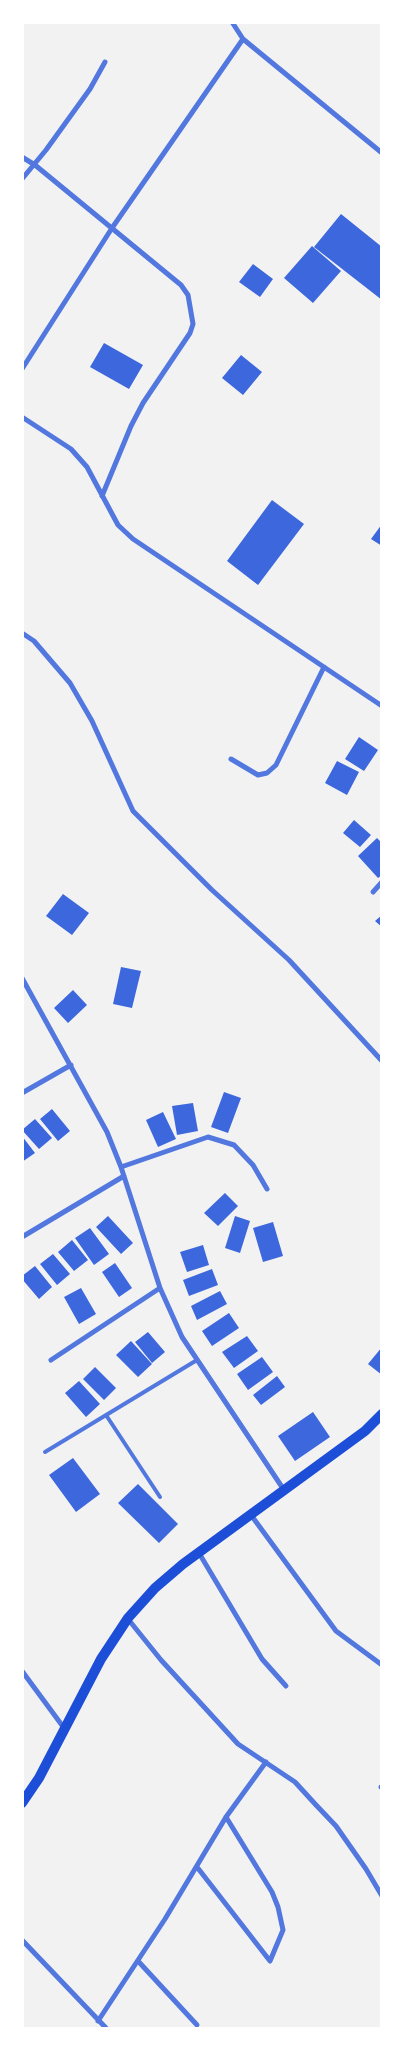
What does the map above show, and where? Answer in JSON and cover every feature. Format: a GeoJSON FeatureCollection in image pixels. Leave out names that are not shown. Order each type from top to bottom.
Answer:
{"type":"FeatureCollection","features":[{"type":"Feature","properties":{"kind":"main road"},"geometry":{"type":"LineString","coordinates":[[22,1803],[38,1778],[101,1659],[128,1618],[155,1588],[199,1553],[365,1431],[382,1414]]}},
{"type":"Feature","properties":{"kind":"street"},"geometry":{"type":"LineString","coordinates":[[232,22],[243,39],[382,153]]}},
{"type":"Feature","properties":{"kind":"street"},"geometry":{"type":"LineString","coordinates":[[22,369],[112,228],[243,39]]}},
{"type":"Feature","properties":{"kind":"street"},"geometry":{"type":"LineString","coordinates":[[22,179],[35,165],[90,89],[105,62]]}},
{"type":"Feature","properties":{"kind":"street"},"geometry":{"type":"LineString","coordinates":[[22,156],[185,289],[193,324],[190,334],[143,403],[131,426],[102,496]]}},
{"type":"Feature","properties":{"kind":"street"},"geometry":{"type":"LineString","coordinates":[[22,417],[71,449],[86,467],[118,525],[133,539],[382,706]]}},
{"type":"Feature","properties":{"kind":"street"},"geometry":{"type":"LineString","coordinates":[[22,633],[34,640],[70,683],[92,721],[133,811],[212,890],[290,960],[382,1061]]}},
{"type":"Feature","properties":{"kind":"street"},"geometry":{"type":"LineString","coordinates":[[231,759],[258,775],[267,773],[276,765],[324,667]]}},
{"type":"Feature","properties":{"kind":"street"},"geometry":{"type":"LineString","coordinates":[[374,892],[382,882]]}},
{"type":"Feature","properties":{"kind":"street"},"geometry":{"type":"LineString","coordinates":[[22,978],[107,1132],[121,1167],[160,1288],[182,1337],[284,1491]]}},
{"type":"Feature","properties":{"kind":"street"},"geometry":{"type":"LineString","coordinates":[[22,1093],[70,1065]]}},
{"type":"Feature","properties":{"kind":"street"},"geometry":{"type":"LineString","coordinates":[[121,1167],[208,1137],[234,1145],[253,1165],[267,1188]]}},
{"type":"Feature","properties":{"kind":"street"},"geometry":{"type":"LineString","coordinates":[[22,1237],[124,1176]]}},
{"type":"Feature","properties":{"kind":"street"},"geometry":{"type":"LineString","coordinates":[[51,1360],[160,1288]]}},
{"type":"Feature","properties":{"kind":"street"},"geometry":{"type":"LineString","coordinates":[[250,1515],[336,1630],[382,1665]]}},
{"type":"Feature","properties":{"kind":"street"},"geometry":{"type":"LineString","coordinates":[[199,1553],[262,1659],[286,1686]]}},
{"type":"Feature","properties":{"kind":"street"},"geometry":{"type":"LineString","coordinates":[[128,1618],[161,1660],[238,1744],[295,1782],[336,1826],[382,1896]]}},
{"type":"Feature","properties":{"kind":"street"},"geometry":{"type":"LineString","coordinates":[[22,1670],[65,1728]]}},
{"type":"Feature","properties":{"kind":"street"},"geometry":{"type":"LineString","coordinates":[[98,2021],[197,1867],[226,1817],[266,1762]]}},
{"type":"Feature","properties":{"kind":"street"},"geometry":{"type":"LineString","coordinates":[[197,1867],[270,1961],[283,1930],[278,1907],[272,1892],[226,1817]]}},
{"type":"Feature","properties":{"kind":"street"},"geometry":{"type":"LineString","coordinates":[[22,1940],[106,2028]]}},
{"type":"Feature","properties":{"kind":"street"},"geometry":{"type":"LineString","coordinates":[[138,1961],[197,2025]]}},
{"type":"Feature","properties":{"kind":"lane"},"geometry":{"type":"LineString","coordinates":[[45,1452],[197,1360]]}},
{"type":"Feature","properties":{"kind":"lane"},"geometry":{"type":"LineString","coordinates":[[106,1415],[160,1497]]}},
{"type":"Feature","properties":{"kind":"building"},"geometry":{"type":"Polygon","coordinates":[[[341,214],[382,247],[382,300],[314,247],[341,214]]]}},
{"type":"Feature","properties":{"kind":"building"},"geometry":{"type":"Polygon","coordinates":[[[312,246],[341,271],[313,303],[284,278],[312,246]]]}},
{"type":"Feature","properties":{"kind":"building"},"geometry":{"type":"Polygon","coordinates":[[[253,264],[273,279],[260,297],[239,282],[253,264]]]}},
{"type":"Feature","properties":{"kind":"building"},"geometry":{"type":"Polygon","coordinates":[[[104,343],[143,365],[129,389],[90,367],[104,343]]]}},
{"type":"Feature","properties":{"kind":"building"},"geometry":{"type":"Polygon","coordinates":[[[241,355],[262,372],[243,395],[222,378],[241,355]]]}},
{"type":"Feature","properties":{"kind":"building"},"geometry":{"type":"Polygon","coordinates":[[[272,500],[304,524],[258,585],[227,561],[272,500]]]}},
{"type":"Feature","properties":{"kind":"building"},"geometry":{"type":"Polygon","coordinates":[[[382,524],[382,546],[371,539],[382,524]]]}},
{"type":"Feature","properties":{"kind":"building"},"geometry":{"type":"Polygon","coordinates":[[[359,737],[378,750],[364,771],[345,759],[359,737]]]}},
{"type":"Feature","properties":{"kind":"building"},"geometry":{"type":"Polygon","coordinates":[[[337,761],[359,772],[347,795],[325,783],[337,761]]]}},
{"type":"Feature","properties":{"kind":"building"},"geometry":{"type":"Polygon","coordinates":[[[354,820],[371,835],[360,847],[343,833],[354,820]]]}},
{"type":"Feature","properties":{"kind":"building"},"geometry":{"type":"Polygon","coordinates":[[[377,838],[382,843],[382,875],[378,878],[358,856],[377,838]]]}},
{"type":"Feature","properties":{"kind":"building"},"geometry":{"type":"Polygon","coordinates":[[[63,894],[89,913],[72,935],[46,916],[63,894]]]}},
{"type":"Feature","properties":{"kind":"building"},"geometry":{"type":"Polygon","coordinates":[[[382,915],[382,927],[375,921],[382,915]]]}},
{"type":"Feature","properties":{"kind":"building"},"geometry":{"type":"Polygon","coordinates":[[[121,967],[141,971],[132,1008],[113,1004],[121,967]]]}},
{"type":"Feature","properties":{"kind":"building"},"geometry":{"type":"Polygon","coordinates":[[[73,990],[87,1005],[68,1023],[54,1008],[73,990]]]}},
{"type":"Feature","properties":{"kind":"building"},"geometry":{"type":"Polygon","coordinates":[[[224,1092],[241,1098],[228,1133],[211,1127],[224,1092]]]}},
{"type":"Feature","properties":{"kind":"building"},"geometry":{"type":"Polygon","coordinates":[[[193,1103],[198,1131],[177,1135],[172,1106],[193,1103]]]}},
{"type":"Feature","properties":{"kind":"building"},"geometry":{"type":"Polygon","coordinates":[[[52,1109],[70,1131],[58,1141],[40,1119],[52,1109]]]}},
{"type":"Feature","properties":{"kind":"building"},"geometry":{"type":"Polygon","coordinates":[[[163,1112],[176,1139],[158,1147],[146,1120],[163,1112]]]}},
{"type":"Feature","properties":{"kind":"building"},"geometry":{"type":"Polygon","coordinates":[[[35,1119],[52,1138],[39,1149],[22,1130],[35,1119]]]}},
{"type":"Feature","properties":{"kind":"building"},"geometry":{"type":"Polygon","coordinates":[[[22,1136],[35,1153],[22,1162],[22,1136]]]}},
{"type":"Feature","properties":{"kind":"building"},"geometry":{"type":"Polygon","coordinates":[[[225,1193],[238,1206],[218,1226],[204,1213],[225,1193]]]}},
{"type":"Feature","properties":{"kind":"building"},"geometry":{"type":"Polygon","coordinates":[[[108,1216],[133,1243],[121,1254],[96,1227],[108,1216]]]}},
{"type":"Feature","properties":{"kind":"building"},"geometry":{"type":"Polygon","coordinates":[[[235,1216],[250,1221],[240,1253],[225,1248],[235,1216]]]}},
{"type":"Feature","properties":{"kind":"building"},"geometry":{"type":"Polygon","coordinates":[[[273,1222],[283,1256],[263,1262],[253,1228],[273,1222]]]}},
{"type":"Feature","properties":{"kind":"building"},"geometry":{"type":"Polygon","coordinates":[[[90,1228],[109,1254],[94,1265],[75,1238],[90,1228]]]}},
{"type":"Feature","properties":{"kind":"building"},"geometry":{"type":"Polygon","coordinates":[[[72,1240],[88,1260],[74,1271],[58,1252],[72,1240]]]}},
{"type":"Feature","properties":{"kind":"building"},"geometry":{"type":"Polygon","coordinates":[[[203,1245],[209,1265],[187,1272],[180,1252],[203,1245]]]}},
{"type":"Feature","properties":{"kind":"building"},"geometry":{"type":"Polygon","coordinates":[[[53,1254],[70,1274],[57,1285],[40,1264],[53,1254]]]}},
{"type":"Feature","properties":{"kind":"building"},"geometry":{"type":"Polygon","coordinates":[[[115,1263],[132,1288],[119,1297],[102,1272],[115,1263]]]}},
{"type":"Feature","properties":{"kind":"building"},"geometry":{"type":"Polygon","coordinates":[[[35,1266],[52,1287],[39,1299],[22,1279],[22,1276],[35,1266]]]}},
{"type":"Feature","properties":{"kind":"building"},"geometry":{"type":"Polygon","coordinates":[[[212,1269],[218,1285],[189,1296],[183,1280],[212,1269]]]}},
{"type":"Feature","properties":{"kind":"building"},"geometry":{"type":"Polygon","coordinates":[[[81,1288],[96,1314],[79,1324],[64,1297],[81,1288]]]}},
{"type":"Feature","properties":{"kind":"building"},"geometry":{"type":"Polygon","coordinates":[[[220,1291],[227,1304],[197,1320],[191,1306],[220,1291]]]}},
{"type":"Feature","properties":{"kind":"building"},"geometry":{"type":"Polygon","coordinates":[[[229,1313],[239,1328],[212,1346],[202,1331],[229,1313]]]}},
{"type":"Feature","properties":{"kind":"building"},"geometry":{"type":"Polygon","coordinates":[[[148,1332],[165,1352],[152,1363],[135,1342],[148,1332]]]}},
{"type":"Feature","properties":{"kind":"building"},"geometry":{"type":"Polygon","coordinates":[[[247,1336],[258,1351],[234,1368],[222,1352],[247,1336]]]}},
{"type":"Feature","properties":{"kind":"building"},"geometry":{"type":"Polygon","coordinates":[[[131,1341],[152,1364],[138,1377],[116,1355],[131,1341]]]}},
{"type":"Feature","properties":{"kind":"building"},"geometry":{"type":"Polygon","coordinates":[[[382,1347],[382,1375],[368,1364],[382,1347]]]}},
{"type":"Feature","properties":{"kind":"building"},"geometry":{"type":"Polygon","coordinates":[[[262,1357],[273,1372],[248,1390],[237,1374],[262,1357]]]}},
{"type":"Feature","properties":{"kind":"building"},"geometry":{"type":"Polygon","coordinates":[[[95,1367],[116,1388],[104,1400],[83,1379],[95,1367]]]}},
{"type":"Feature","properties":{"kind":"building"},"geometry":{"type":"Polygon","coordinates":[[[277,1376],[285,1387],[261,1405],[253,1395],[277,1376]]]}},
{"type":"Feature","properties":{"kind":"building"},"geometry":{"type":"Polygon","coordinates":[[[79,1381],[100,1404],[86,1417],[65,1393],[79,1381]]]}},
{"type":"Feature","properties":{"kind":"building"},"geometry":{"type":"Polygon","coordinates":[[[313,1412],[330,1437],[295,1461],[278,1436],[313,1412]]]}},
{"type":"Feature","properties":{"kind":"building"},"geometry":{"type":"Polygon","coordinates":[[[73,1458],[100,1494],[76,1512],[49,1475],[73,1458]]]}},
{"type":"Feature","properties":{"kind":"building"},"geometry":{"type":"Polygon","coordinates":[[[138,1484],[178,1524],[159,1543],[118,1503],[138,1484]]]}}]}
